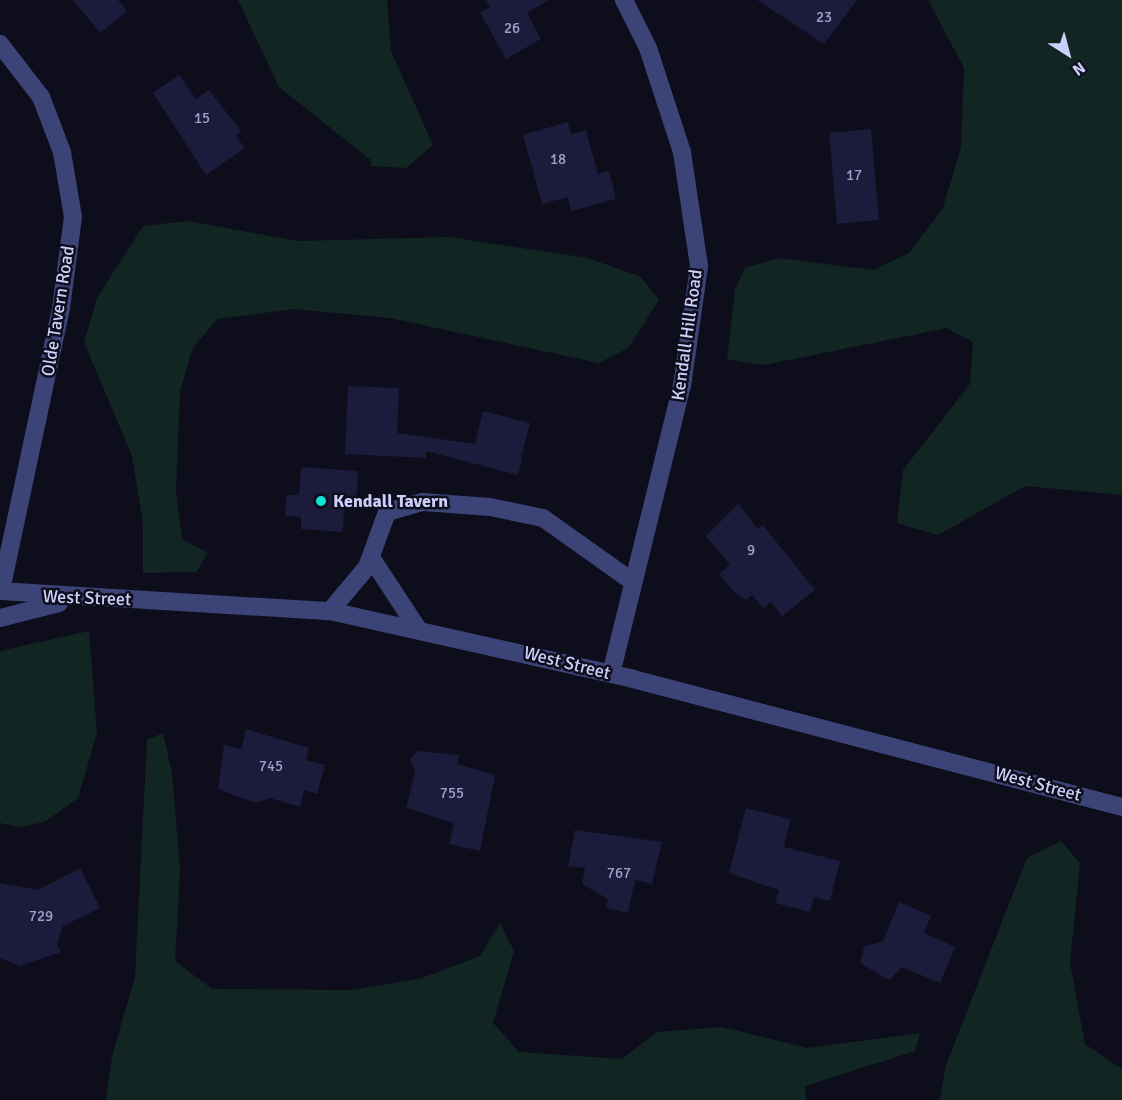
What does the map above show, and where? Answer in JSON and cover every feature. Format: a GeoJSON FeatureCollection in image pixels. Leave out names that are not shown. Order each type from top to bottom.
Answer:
{"type":"FeatureCollection","features":[{"type":"Feature","properties":{"kind":"street","name":"Kendall Hill Road"},"geometry":{"type":"LineString","coordinates":[[611,674],[682,386],[699,266],[682,152],[648,48],[624,0]]}},
{"type":"Feature","properties":{"kind":"street","name":"Olde Tavern Road"},"geometry":{"type":"LineString","coordinates":[[0,44],[41,97],[62,152],[73,217],[61,308],[0,591]]}},
{"type":"Feature","properties":{"kind":"street"},"geometry":{"type":"LineString","coordinates":[[330,611],[372,559],[387,512],[423,502],[490,507],[543,518],[633,582]]}},
{"type":"Feature","properties":{"kind":"street"},"geometry":{"type":"LineString","coordinates":[[372,559],[418,629]]}},
{"type":"Feature","properties":{"kind":"street","name":"West Street"},"geometry":{"type":"LineString","coordinates":[[0,591],[78,598],[330,611],[611,674],[1122,807]]}},
{"type":"Feature","properties":{"kind":"street"},"geometry":{"type":"LineString","coordinates":[[0,618],[78,598]]}},
{"type":"Feature","properties":{"kind":"green space"},"geometry":{"type":"Polygon","coordinates":[[[238,0],[387,0],[391,51],[433,145],[406,168],[370,166],[371,160],[279,87],[238,0]]]}},
{"type":"Feature","properties":{"kind":"green space"},"geometry":{"type":"Polygon","coordinates":[[[928,0],[1122,0],[1122,495],[1025,486],[938,535],[897,523],[903,470],[970,384],[973,342],[947,328],[764,365],[727,359],[735,290],[745,268],[778,258],[873,270],[909,253],[943,208],[961,148],[964,68],[928,0]]]}},
{"type":"Feature","properties":{"kind":"green space"},"geometry":{"type":"Polygon","coordinates":[[[187,221],[298,241],[449,237],[588,258],[641,277],[659,300],[628,348],[599,363],[390,318],[294,309],[217,319],[192,349],[180,392],[176,492],[182,539],[208,553],[196,572],[143,573],[143,523],[132,456],[84,342],[97,298],[143,226],[187,221]]]}},
{"type":"Feature","properties":{"kind":"green space"},"geometry":{"type":"Polygon","coordinates":[[[89,631],[97,733],[78,798],[45,822],[18,827],[0,823],[0,651],[89,631]]]}},
{"type":"Feature","properties":{"kind":"green space"},"geometry":{"type":"Polygon","coordinates":[[[163,733],[172,773],[180,870],[175,961],[212,989],[354,990],[422,978],[480,956],[500,923],[514,951],[493,1023],[519,1052],[622,1059],[657,1032],[722,1027],[808,1048],[920,1033],[915,1051],[805,1086],[806,1100],[106,1100],[112,1056],[135,977],[147,740],[163,733]]]}},
{"type":"Feature","properties":{"kind":"green space"},"geometry":{"type":"Polygon","coordinates":[[[1061,841],[1080,863],[1070,963],[1085,1044],[1122,1069],[1122,1100],[940,1100],[946,1065],[1027,858],[1061,841]]]}},
{"type":"Feature","properties":{"kind":"building"},"geometry":{"type":"Polygon","coordinates":[[[73,0],[118,0],[127,11],[100,33],[73,0]]]}},
{"type":"Feature","properties":{"kind":"building"},"geometry":{"type":"Polygon","coordinates":[[[486,0],[549,0],[527,13],[541,39],[506,59],[480,12],[490,7],[486,0]]]}},
{"type":"Feature","properties":{"kind":"building"},"geometry":{"type":"Polygon","coordinates":[[[757,0],[857,0],[824,44],[757,0]]]}},
{"type":"Feature","properties":{"kind":"building"},"geometry":{"type":"Polygon","coordinates":[[[179,75],[196,99],[209,90],[241,131],[236,136],[245,148],[206,175],[153,93],[179,75]]]}},
{"type":"Feature","properties":{"kind":"building"},"geometry":{"type":"Polygon","coordinates":[[[568,122],[571,134],[586,130],[598,174],[609,171],[616,199],[571,211],[568,197],[542,204],[523,135],[568,122]]]}},
{"type":"Feature","properties":{"kind":"building"},"geometry":{"type":"Polygon","coordinates":[[[871,129],[879,220],[837,224],[829,133],[871,129]]]}},
{"type":"Feature","properties":{"kind":"building"},"geometry":{"type":"Polygon","coordinates":[[[348,386],[399,388],[397,433],[475,444],[483,411],[530,423],[522,455],[517,455],[522,457],[518,475],[426,451],[426,458],[345,454],[348,386]]]}},
{"type":"Feature","properties":{"kind":"building","name":"Kendall Tavern"},"geometry":{"type":"Polygon","coordinates":[[[301,467],[358,471],[356,508],[344,507],[343,532],[301,529],[301,517],[285,516],[286,495],[299,495],[301,467]]]}},
{"type":"Feature","properties":{"kind":"building"},"geometry":{"type":"Polygon","coordinates":[[[738,504],[758,529],[763,525],[815,590],[782,616],[771,602],[763,608],[752,595],[746,600],[734,592],[719,574],[730,565],[706,536],[738,504]]]}},
{"type":"Feature","properties":{"kind":"building"},"geometry":{"type":"Polygon","coordinates":[[[246,729],[309,748],[306,760],[325,765],[317,794],[304,790],[300,807],[270,798],[256,803],[218,789],[224,745],[241,749],[246,729]]]}},
{"type":"Feature","properties":{"kind":"building"},"geometry":{"type":"Polygon","coordinates":[[[417,751],[459,755],[457,764],[495,775],[480,851],[449,844],[454,823],[406,808],[415,772],[410,760],[417,751]]]}},
{"type":"Feature","properties":{"kind":"building"},"geometry":{"type":"Polygon","coordinates":[[[746,808],[791,819],[784,847],[840,861],[830,901],[814,897],[810,912],[775,903],[779,890],[729,873],[746,808]]]}},
{"type":"Feature","properties":{"kind":"building"},"geometry":{"type":"Polygon","coordinates":[[[575,830],[662,842],[652,884],[635,880],[628,913],[606,908],[608,899],[582,884],[585,868],[568,866],[575,830]]]}},
{"type":"Feature","properties":{"kind":"building"},"geometry":{"type":"Polygon","coordinates":[[[80,868],[100,908],[63,926],[57,944],[61,952],[20,966],[0,958],[0,883],[38,890],[80,868]]]}},
{"type":"Feature","properties":{"kind":"building"},"geometry":{"type":"Polygon","coordinates":[[[899,902],[931,916],[924,933],[955,947],[940,983],[902,967],[889,980],[860,963],[864,947],[883,941],[899,902]]]}},
{"type":"Feature","properties":{"kind":"place","name":"Kendall Tavern"},"geometry":{"type":"Point","coordinates":[321,501]}}]}
